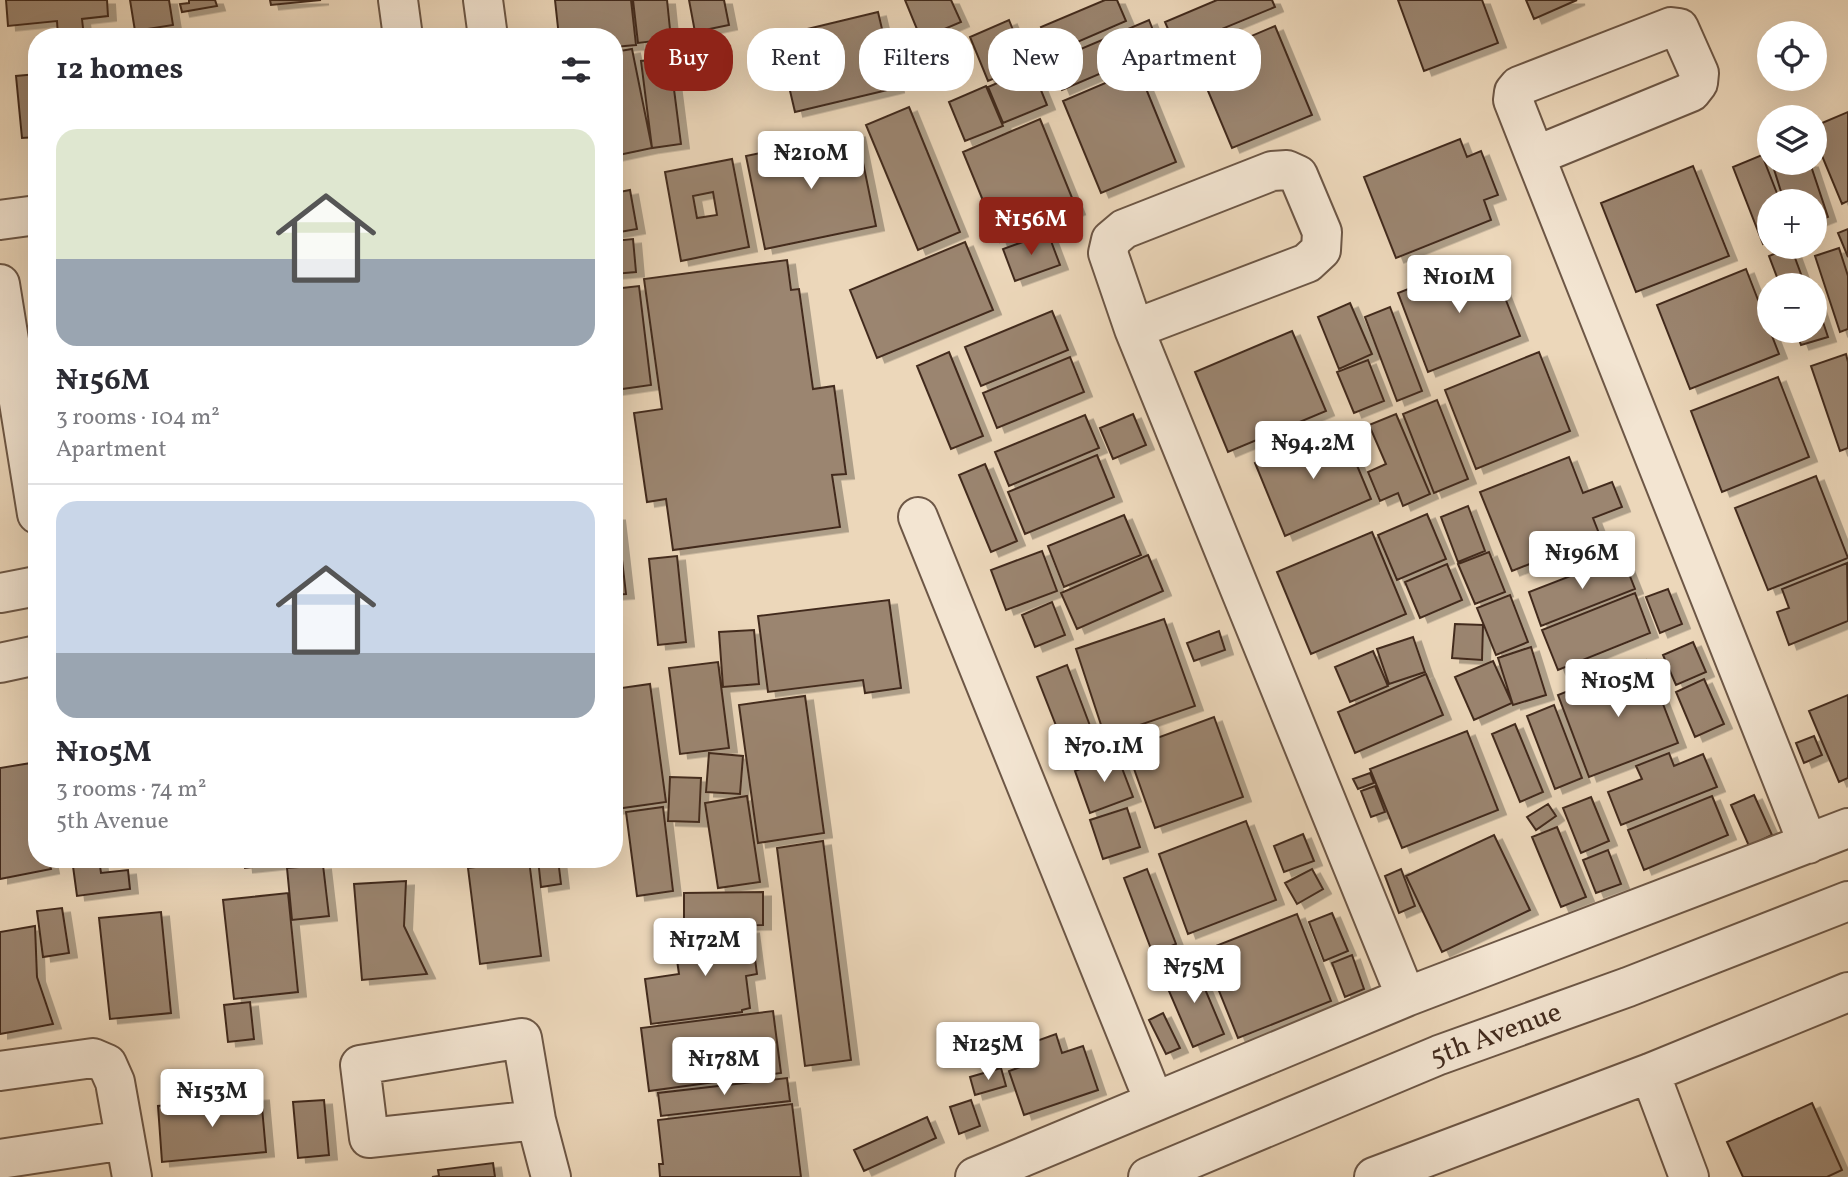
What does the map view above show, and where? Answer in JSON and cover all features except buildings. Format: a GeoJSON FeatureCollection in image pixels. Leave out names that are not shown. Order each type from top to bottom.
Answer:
{"type":"FeatureCollection","features":[{"type":"Feature","properties":{"kind":"street"},"geometry":{"type":"LineString","coordinates":[[398,0],[402,28]]}},
{"type":"Feature","properties":{"kind":"street"},"geometry":{"type":"LineString","coordinates":[[483,0],[487,28]]}},
{"type":"Feature","properties":{"kind":"street"},"geometry":{"type":"LineString","coordinates":[[1535,156],[1691,92],[1698,83],[1699,73],[1679,28],[1659,30],[1519,86],[1514,92],[1513,100],[1535,156],[1808,844]]}},
{"type":"Feature","properties":{"kind":"street"},"geometry":{"type":"LineString","coordinates":[[1134,330],[1307,263],[1321,250],[1322,232],[1298,174],[1287,170],[1272,171],[1124,229],[1111,240],[1108,253],[1134,330],[1406,997]]}},
{"type":"Feature","properties":{"kind":"street"},"geometry":{"type":"LineString","coordinates":[[0,220],[28,216]]}},
{"type":"Feature","properties":{"kind":"street"},"geometry":{"type":"LineString","coordinates":[[0,284],[28,458]]}},
{"type":"Feature","properties":{"kind":"street"},"geometry":{"type":"LineString","coordinates":[[918,517],[1154,1101]]}},
{"type":"Feature","properties":{"kind":"street"},"geometry":{"type":"LineString","coordinates":[[0,593],[28,588]]}},
{"type":"Feature","properties":{"kind":"street"},"geometry":{"type":"LineString","coordinates":[[0,663],[28,657]]}},
{"type":"Feature","properties":{"kind":"street"},"geometry":{"type":"LineString","coordinates":[[975,1177],[1406,997],[1848,828]]}},
{"type":"Feature","properties":{"kind":"street","name":"5th Avenue"},"geometry":{"type":"LineString","coordinates":[[1148,1177],[1440,1055],[1628,987],[1848,901]]}},
{"type":"Feature","properties":{"kind":"street"},"geometry":{"type":"LineString","coordinates":[[1374,1177],[1650,1073],[1848,992]]}},
{"type":"Feature","properties":{"kind":"street"},"geometry":{"type":"LineString","coordinates":[[536,1120],[369,1138],[360,1065],[522,1038],[536,1120],[551,1177]]}},
{"type":"Feature","properties":{"kind":"street"},"geometry":{"type":"LineString","coordinates":[[0,1071],[93,1058],[107,1065],[115,1082],[132,1177]]}},
{"type":"Feature","properties":{"kind":"street"},"geometry":{"type":"LineString","coordinates":[[1650,1073],[1689,1177]]}},
{"type":"Feature","properties":{"kind":"street"},"geometry":{"type":"LineString","coordinates":[[0,1159],[125,1140]]}}]}
